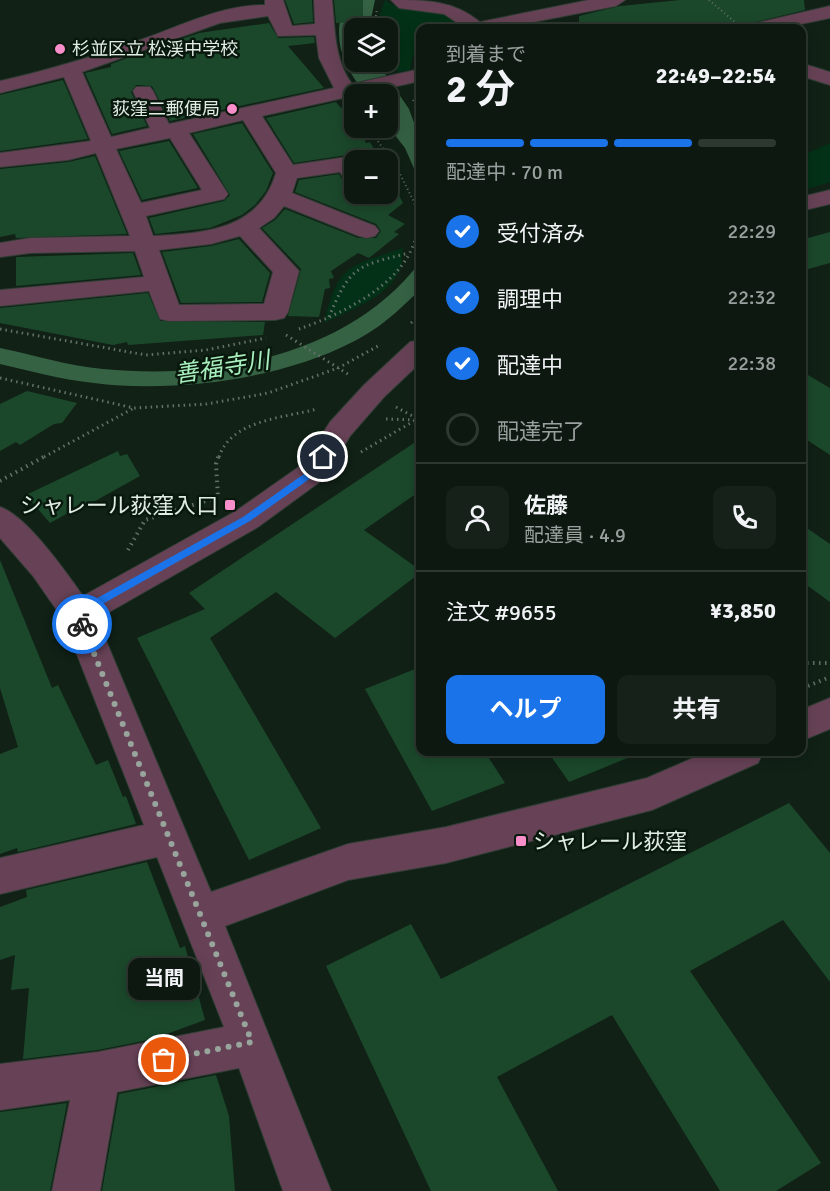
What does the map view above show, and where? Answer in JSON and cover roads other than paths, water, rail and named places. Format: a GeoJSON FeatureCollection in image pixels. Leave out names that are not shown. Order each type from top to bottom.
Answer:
{"type":"FeatureCollection","features":[{"type":"Feature","properties":{"kind":"street"},"geometry":{"type":"LineString","coordinates":[[323,0],[323,29],[330,61],[345,84]]}},
{"type":"Feature","properties":{"kind":"street"},"geometry":{"type":"LineString","coordinates":[[400,0],[406,4],[445,7],[458,12],[472,24]]}},
{"type":"Feature","properties":{"kind":"street"},"geometry":{"type":"LineString","coordinates":[[497,24],[616,0]]}},
{"type":"Feature","properties":{"kind":"street"},"geometry":{"type":"LineString","coordinates":[[0,87],[71,70],[159,39],[197,22],[274,5],[285,32],[323,29]]}},
{"type":"Feature","properties":{"kind":"street"},"geometry":{"type":"LineString","coordinates":[[770,24],[830,12]]}},
{"type":"Feature","properties":{"kind":"street"},"geometry":{"type":"LineString","coordinates":[[159,39],[168,60]]}},
{"type":"Feature","properties":{"kind":"street"},"geometry":{"type":"LineString","coordinates":[[71,70],[134,212],[169,313],[274,312],[285,270],[243,226]]}},
{"type":"Feature","properties":{"kind":"street"},"geometry":{"type":"LineString","coordinates":[[806,71],[830,80]]}},
{"type":"Feature","properties":{"kind":"street"},"geometry":{"type":"LineString","coordinates":[[378,84],[416,76]]}},
{"type":"Feature","properties":{"kind":"street"},"geometry":{"type":"LineString","coordinates":[[806,88],[830,80]]}},
{"type":"Feature","properties":{"kind":"street"},"geometry":{"type":"LineString","coordinates":[[134,212],[216,194],[143,91]]}},
{"type":"Feature","properties":{"kind":"street"},"geometry":{"type":"LineString","coordinates":[[0,160],[68,153],[344,92]]}},
{"type":"Feature","properties":{"kind":"street"},"geometry":{"type":"LineString","coordinates":[[250,114],[287,173]]}},
{"type":"Feature","properties":{"kind":"street"},"geometry":{"type":"LineString","coordinates":[[287,173],[344,164]]}},
{"type":"Feature","properties":{"kind":"street"},"geometry":{"type":"LineString","coordinates":[[0,250],[60,242],[185,240],[243,226],[265,214],[279,196],[287,173]]}},
{"type":"Feature","properties":{"kind":"street"},"geometry":{"type":"LineString","coordinates":[[279,196],[368,231]]}},
{"type":"Feature","properties":{"kind":"street"},"geometry":{"type":"LineString","coordinates":[[806,203],[830,197]]}},
{"type":"Feature","properties":{"kind":"street"},"geometry":{"type":"LineString","coordinates":[[0,298],[158,283]]}},
{"type":"Feature","properties":{"kind":"street"},"geometry":{"type":"LineString","coordinates":[[78,614],[247,519],[314,471],[340,429],[374,391],[413,337]]}},
{"type":"Feature","properties":{"kind":"street"},"geometry":{"type":"LineString","coordinates":[[0,518],[44,567],[78,614],[252,1042],[307,1191]]}},
{"type":"Feature","properties":{"kind":"street"},"geometry":{"type":"LineString","coordinates":[[806,724],[830,713]]}},
{"type":"Feature","properties":{"kind":"street"},"geometry":{"type":"LineString","coordinates":[[201,915],[348,862],[446,845],[652,793],[736,756]]}},
{"type":"Feature","properties":{"kind":"street"},"geometry":{"type":"LineString","coordinates":[[0,876],[169,837]]}},
{"type":"Feature","properties":{"kind":"street"},"geometry":{"type":"LineString","coordinates":[[0,1087],[99,1074],[252,1042]]}},
{"type":"Feature","properties":{"kind":"street"},"geometry":{"type":"LineString","coordinates":[[75,1191],[99,1074]]}},
{"type":"Feature","properties":{"kind":"water"},"geometry":{"type":"Polygon","coordinates":[[[345,0],[375,0],[371,18],[344,18],[344,58],[339,39],[339,27],[345,0]]]}},
{"type":"Feature","properties":{"kind":"water"},"geometry":{"type":"Polygon","coordinates":[[[351,72],[384,72],[392,84],[358,84],[351,72]]]}},
{"type":"Feature","properties":{"kind":"water"},"geometry":{"type":"Polygon","coordinates":[[[398,93],[409,109],[416,128],[416,173],[405,148],[397,138],[398,93]]]}},
{"type":"Feature","properties":{"kind":"water","name":"善福寺川"},"geometry":{"type":"Polygon","coordinates":[[[416,266],[416,294],[379,326],[350,344],[316,358],[241,378],[164,386],[128,386],[70,380],[0,364],[0,348],[64,363],[103,369],[190,370],[234,365],[277,355],[318,340],[356,320],[391,294],[416,266]]]}},
{"type":"Feature","properties":{"kind":"place","name":"杉並区立 松渓中学校"},"geometry":{"type":"Point","coordinates":[60,49]}},
{"type":"Feature","properties":{"kind":"place","name":"荻窪二郵便局"},"geometry":{"type":"Point","coordinates":[232,109]}},
{"type":"Feature","properties":{"kind":"place","name":"シャレール荻窪入口"},"geometry":{"type":"Point","coordinates":[230,505]}},
{"type":"Feature","properties":{"kind":"place","name":"シャレール荻窪"},"geometry":{"type":"Point","coordinates":[521,841]}},
{"type":"Feature","properties":{"kind":"place","name":"当間"},"geometry":{"type":"Point","coordinates":[164,1060]}}]}
